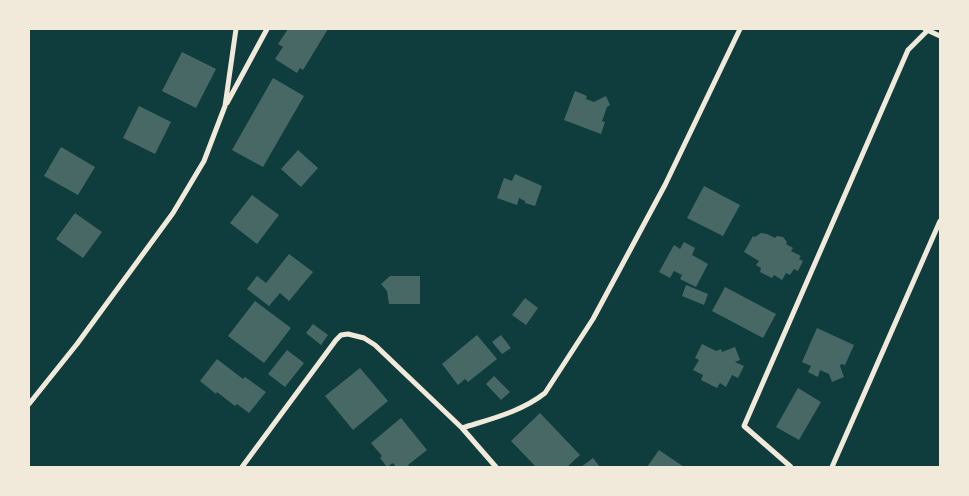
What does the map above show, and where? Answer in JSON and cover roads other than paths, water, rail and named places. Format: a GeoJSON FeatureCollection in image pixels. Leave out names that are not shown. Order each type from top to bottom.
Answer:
{"type":"FeatureCollection","features":[{"type":"Feature","properties":{"kind":"street"},"geometry":{"type":"LineString","coordinates":[[225,106],[236,29]]}},
{"type":"Feature","properties":{"kind":"street"},"geometry":{"type":"LineString","coordinates":[[29,404],[77,344],[173,213],[204,161],[225,106],[267,29]]}},
{"type":"Feature","properties":{"kind":"street"},"geometry":{"type":"LineString","coordinates":[[462,428],[523,407],[545,393],[593,319],[665,185],[740,29]]}},
{"type":"Feature","properties":{"kind":"street"},"geometry":{"type":"LineString","coordinates":[[790,467],[744,426],[908,50],[926,30],[940,36]]}},
{"type":"Feature","properties":{"kind":"street"},"geometry":{"type":"LineString","coordinates":[[832,467],[940,221]]}},
{"type":"Feature","properties":{"kind":"street"},"geometry":{"type":"LineString","coordinates":[[242,467],[336,340],[342,335],[348,334],[364,338],[375,345],[462,428],[496,467]]}}]}
